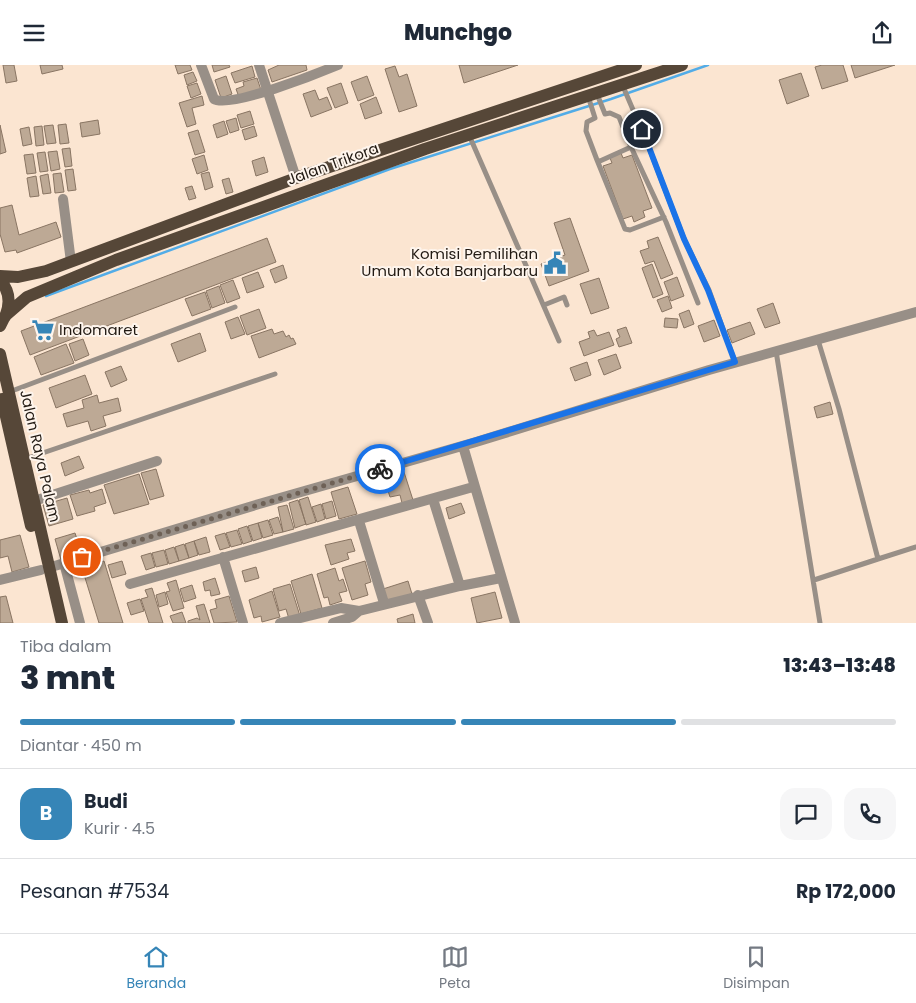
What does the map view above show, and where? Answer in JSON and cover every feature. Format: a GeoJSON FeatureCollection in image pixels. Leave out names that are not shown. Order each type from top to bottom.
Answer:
{"type":"FeatureCollection","features":[{"type":"Feature","properties":{"kind":"main road","name":"Jalan Trikora"},"geometry":{"type":"LineString","coordinates":[[0,276],[32,275],[296,178],[636,65]]}},
{"type":"Feature","properties":{"kind":"main road","name":"Jalan Trikora"},"geometry":{"type":"LineString","coordinates":[[2,321],[27,297],[54,284],[253,209],[471,138],[678,66]]}},
{"type":"Feature","properties":{"kind":"main road"},"geometry":{"type":"LineString","coordinates":[[0,280],[7,289],[9,298],[2,321]]}},
{"type":"Feature","properties":{"kind":"main road","name":"Jalan Raya Palam"},"geometry":{"type":"LineString","coordinates":[[0,354],[5,391],[54,623]]}},
{"type":"Feature","properties":{"kind":"main road","name":"Jalan Raya Palam"},"geometry":{"type":"LineString","coordinates":[[5,391],[25,459],[34,501],[44,569],[62,623]]}},
{"type":"Feature","properties":{"kind":"street"},"geometry":{"type":"LineString","coordinates":[[202,65],[210,90],[217,101],[232,101],[268,91],[320,68],[338,65]]}},
{"type":"Feature","properties":{"kind":"street"},"geometry":{"type":"LineString","coordinates":[[259,65],[296,178]]}},
{"type":"Feature","properties":{"kind":"street"},"geometry":{"type":"LineString","coordinates":[[63,199],[71,262]]}},
{"type":"Feature","properties":{"kind":"street"},"geometry":{"type":"LineString","coordinates":[[0,580],[44,569],[259,504],[462,446],[735,362],[916,312]]}},
{"type":"Feature","properties":{"kind":"street"},"geometry":{"type":"LineString","coordinates":[[462,446],[515,623]]}},
{"type":"Feature","properties":{"kind":"street"},"geometry":{"type":"LineString","coordinates":[[34,501],[157,461]]}},
{"type":"Feature","properties":{"kind":"street"},"geometry":{"type":"LineString","coordinates":[[130,583],[359,521],[473,487]]}},
{"type":"Feature","properties":{"kind":"street"},"geometry":{"type":"LineString","coordinates":[[433,499],[460,586]]}},
{"type":"Feature","properties":{"kind":"street"},"geometry":{"type":"LineString","coordinates":[[359,521],[384,603]]}},
{"type":"Feature","properties":{"kind":"street"},"geometry":{"type":"LineString","coordinates":[[223,557],[243,623]]}},
{"type":"Feature","properties":{"kind":"street"},"geometry":{"type":"LineString","coordinates":[[64,563],[80,623]]}},
{"type":"Feature","properties":{"kind":"street"},"geometry":{"type":"LineString","coordinates":[[333,623],[352,617],[359,611],[384,603],[501,578]]}},
{"type":"Feature","properties":{"kind":"street"},"geometry":{"type":"LineString","coordinates":[[418,595],[428,623]]}},
{"type":"Feature","properties":{"kind":"street"},"geometry":{"type":"LineString","coordinates":[[280,623],[341,608],[359,611]]}},
{"type":"Feature","properties":{"kind":"lane"},"geometry":{"type":"LineString","coordinates":[[622,84],[684,239],[708,290],[735,362]]}},
{"type":"Feature","properties":{"kind":"lane"},"geometry":{"type":"LineString","coordinates":[[593,95],[605,115]]}},
{"type":"Feature","properties":{"kind":"lane"},"geometry":{"type":"LineString","coordinates":[[593,95],[595,118]]}},
{"type":"Feature","properties":{"kind":"lane"},"geometry":{"type":"LineString","coordinates":[[664,217],[630,230],[625,229],[586,131],[587,123],[610,113],[619,117],[664,217],[698,303]]}},
{"type":"Feature","properties":{"kind":"lane"},"geometry":{"type":"LineString","coordinates":[[471,138],[558,341]]}},
{"type":"Feature","properties":{"kind":"lane"},"geometry":{"type":"LineString","coordinates":[[597,161],[626,151],[631,147]]}},
{"type":"Feature","properties":{"kind":"lane"},"geometry":{"type":"LineString","coordinates":[[544,305],[564,297],[567,305]]}},
{"type":"Feature","properties":{"kind":"lane"},"geometry":{"type":"LineString","coordinates":[[5,391],[235,307]]}},
{"type":"Feature","properties":{"kind":"lane"},"geometry":{"type":"LineString","coordinates":[[818,339],[839,409],[878,559]]}},
{"type":"Feature","properties":{"kind":"lane"},"geometry":{"type":"LineString","coordinates":[[776,351],[820,623]]}},
{"type":"Feature","properties":{"kind":"lane"},"geometry":{"type":"LineString","coordinates":[[25,459],[275,374]]}},
{"type":"Feature","properties":{"kind":"lane"},"geometry":{"type":"LineString","coordinates":[[814,580],[916,547]]}},
{"type":"Feature","properties":{"kind":"building"},"geometry":{"type":"Polygon","coordinates":[[[3,65],[14,65],[17,81],[6,83],[3,65]]]}},
{"type":"Feature","properties":{"kind":"building"},"geometry":{"type":"Polygon","coordinates":[[[40,65],[62,65],[63,69],[42,74],[40,65]]]}},
{"type":"Feature","properties":{"kind":"building"},"geometry":{"type":"Polygon","coordinates":[[[175,65],[190,65],[192,70],[178,74],[175,65]]]}},
{"type":"Feature","properties":{"kind":"building"},"geometry":{"type":"Polygon","coordinates":[[[212,65],[229,65],[230,67],[214,72],[212,65]]]}},
{"type":"Feature","properties":{"kind":"building"},"geometry":{"type":"Polygon","coordinates":[[[279,65],[306,65],[307,70],[272,82],[268,70],[279,65]]]}},
{"type":"Feature","properties":{"kind":"building"},"geometry":{"type":"Polygon","coordinates":[[[459,65],[518,65],[464,83],[459,65]]]}},
{"type":"Feature","properties":{"kind":"building"},"geometry":{"type":"Polygon","coordinates":[[[843,65],[848,81],[822,89],[815,67],[843,65]]]}},
{"type":"Feature","properties":{"kind":"building"},"geometry":{"type":"Polygon","coordinates":[[[851,65],[895,65],[855,78],[851,65]]]}},
{"type":"Feature","properties":{"kind":"building"},"geometry":{"type":"Polygon","coordinates":[[[252,66],[255,77],[235,83],[231,73],[252,66]]]}},
{"type":"Feature","properties":{"kind":"building"},"geometry":{"type":"Polygon","coordinates":[[[395,66],[399,77],[407,74],[417,106],[399,112],[385,69],[395,66]]]}},
{"type":"Feature","properties":{"kind":"building"},"geometry":{"type":"Polygon","coordinates":[[[193,72],[197,81],[187,85],[184,75],[193,72]]]}},
{"type":"Feature","properties":{"kind":"building"},"geometry":{"type":"Polygon","coordinates":[[[801,73],[809,96],[787,104],[779,80],[801,73]]]}},
{"type":"Feature","properties":{"kind":"building"},"geometry":{"type":"Polygon","coordinates":[[[226,76],[232,94],[221,98],[215,80],[226,76]]]}},
{"type":"Feature","properties":{"kind":"building"},"geometry":{"type":"Polygon","coordinates":[[[367,76],[374,95],[358,101],[351,82],[367,76]]]}},
{"type":"Feature","properties":{"kind":"building"},"geometry":{"type":"Polygon","coordinates":[[[257,78],[261,90],[239,97],[236,89],[244,86],[243,82],[257,78]]]}},
{"type":"Feature","properties":{"kind":"building"},"geometry":{"type":"Polygon","coordinates":[[[197,83],[201,94],[191,98],[187,86],[197,83]]]}},
{"type":"Feature","properties":{"kind":"building"},"geometry":{"type":"Polygon","coordinates":[[[341,83],[348,103],[335,108],[327,88],[341,83]]]}},
{"type":"Feature","properties":{"kind":"building"},"geometry":{"type":"Polygon","coordinates":[[[315,90],[319,100],[327,97],[332,109],[311,117],[303,94],[315,90]]]}},
{"type":"Feature","properties":{"kind":"building"},"geometry":{"type":"Polygon","coordinates":[[[202,96],[204,105],[192,108],[196,124],[187,127],[179,103],[202,96]]]}},
{"type":"Feature","properties":{"kind":"building"},"geometry":{"type":"Polygon","coordinates":[[[376,97],[382,113],[365,119],[360,104],[376,97]]]}},
{"type":"Feature","properties":{"kind":"building"},"geometry":{"type":"Polygon","coordinates":[[[250,111],[254,124],[241,128],[237,115],[250,111]]]}},
{"type":"Feature","properties":{"kind":"building"},"geometry":{"type":"Polygon","coordinates":[[[236,118],[239,130],[230,133],[226,121],[236,118]]]}},
{"type":"Feature","properties":{"kind":"building"},"geometry":{"type":"Polygon","coordinates":[[[98,120],[100,134],[82,137],[80,123],[98,120]]]}},
{"type":"Feature","properties":{"kind":"building"},"geometry":{"type":"Polygon","coordinates":[[[224,121],[228,134],[217,138],[213,125],[224,121]]]}},
{"type":"Feature","properties":{"kind":"building"},"geometry":{"type":"Polygon","coordinates":[[[66,124],[69,143],[60,144],[58,125],[66,124]]]}},
{"type":"Feature","properties":{"kind":"building"},"geometry":{"type":"Polygon","coordinates":[[[0,125],[6,152],[0,154],[0,125]]]}},
{"type":"Feature","properties":{"kind":"building"},"geometry":{"type":"Polygon","coordinates":[[[53,125],[56,143],[47,144],[44,126],[53,125]]]}},
{"type":"Feature","properties":{"kind":"building"},"geometry":{"type":"Polygon","coordinates":[[[42,126],[44,145],[36,146],[34,127],[42,126]]]}},
{"type":"Feature","properties":{"kind":"building"},"geometry":{"type":"Polygon","coordinates":[[[254,126],[257,136],[245,140],[242,130],[254,126]]]}},
{"type":"Feature","properties":{"kind":"building"},"geometry":{"type":"Polygon","coordinates":[[[29,127],[32,144],[23,146],[20,129],[29,127]]]}},
{"type":"Feature","properties":{"kind":"building"},"geometry":{"type":"Polygon","coordinates":[[[198,130],[205,152],[195,155],[188,133],[198,130]]]}},
{"type":"Feature","properties":{"kind":"building"},"geometry":{"type":"Polygon","coordinates":[[[70,148],[72,166],[65,167],[62,149],[70,148]]]}},
{"type":"Feature","properties":{"kind":"building"},"geometry":{"type":"Polygon","coordinates":[[[57,151],[60,169],[51,171],[48,152],[57,151]]]}},
{"type":"Feature","properties":{"kind":"building"},"geometry":{"type":"Polygon","coordinates":[[[45,152],[48,171],[40,172],[37,153],[45,152]]]}},
{"type":"Feature","properties":{"kind":"building"},"geometry":{"type":"Polygon","coordinates":[[[621,153],[623,158],[632,155],[652,208],[643,211],[645,217],[634,222],[632,216],[623,219],[603,166],[612,163],[610,158],[621,153]]]}},
{"type":"Feature","properties":{"kind":"building"},"geometry":{"type":"Polygon","coordinates":[[[33,154],[36,173],[27,174],[24,155],[33,154]]]}},
{"type":"Feature","properties":{"kind":"building"},"geometry":{"type":"Polygon","coordinates":[[[204,155],[208,170],[197,174],[192,159],[204,155]]]}},
{"type":"Feature","properties":{"kind":"building"},"geometry":{"type":"Polygon","coordinates":[[[264,157],[268,172],[256,176],[252,161],[264,157]]]}},
{"type":"Feature","properties":{"kind":"building"},"geometry":{"type":"Polygon","coordinates":[[[73,169],[76,190],[68,191],[65,170],[73,169]]]}},
{"type":"Feature","properties":{"kind":"building"},"geometry":{"type":"Polygon","coordinates":[[[209,172],[213,187],[205,190],[201,174],[209,172]]]}},
{"type":"Feature","properties":{"kind":"building"},"geometry":{"type":"Polygon","coordinates":[[[61,173],[64,192],[55,193],[53,174],[61,173]]]}},
{"type":"Feature","properties":{"kind":"building"},"geometry":{"type":"Polygon","coordinates":[[[48,174],[51,193],[43,194],[40,176],[48,174]]]}},
{"type":"Feature","properties":{"kind":"building"},"geometry":{"type":"Polygon","coordinates":[[[36,176],[39,196],[30,197],[27,178],[36,176]]]}},
{"type":"Feature","properties":{"kind":"building"},"geometry":{"type":"Polygon","coordinates":[[[229,178],[233,192],[226,194],[222,180],[229,178]]]}},
{"type":"Feature","properties":{"kind":"building"},"geometry":{"type":"Polygon","coordinates":[[[192,186],[196,198],[189,200],[185,188],[192,186]]]}},
{"type":"Feature","properties":{"kind":"building"},"geometry":{"type":"Polygon","coordinates":[[[12,205],[19,235],[56,222],[61,237],[17,253],[16,250],[5,252],[0,234],[0,208],[12,205]]]}},
{"type":"Feature","properties":{"kind":"building"},"geometry":{"type":"Polygon","coordinates":[[[570,218],[589,271],[549,286],[541,264],[565,255],[554,223],[570,218]]]}},
{"type":"Feature","properties":{"kind":"building"},"geometry":{"type":"Polygon","coordinates":[[[658,237],[673,274],[661,279],[654,261],[645,264],[640,251],[649,248],[647,241],[658,237]]]}},
{"type":"Feature","properties":{"kind":"building"},"geometry":{"type":"Polygon","coordinates":[[[267,238],[276,262],[30,355],[21,331],[267,238]]]}},
{"type":"Feature","properties":{"kind":"building"},"geometry":{"type":"Polygon","coordinates":[[[652,264],[663,294],[653,298],[642,268],[652,264]]]}},
{"type":"Feature","properties":{"kind":"building"},"geometry":{"type":"Polygon","coordinates":[[[283,265],[287,278],[275,283],[270,270],[283,265]]]}},
{"type":"Feature","properties":{"kind":"building"},"geometry":{"type":"Polygon","coordinates":[[[258,272],[264,287],[247,293],[242,278],[258,272]]]}},
{"type":"Feature","properties":{"kind":"building"},"geometry":{"type":"Polygon","coordinates":[[[677,277],[684,296],[671,301],[664,282],[677,277]]]}},
{"type":"Feature","properties":{"kind":"building"},"geometry":{"type":"Polygon","coordinates":[[[599,278],[609,308],[591,314],[580,284],[599,278]]]}},
{"type":"Feature","properties":{"kind":"building"},"geometry":{"type":"Polygon","coordinates":[[[233,280],[240,298],[227,303],[220,285],[233,280]]]}},
{"type":"Feature","properties":{"kind":"building"},"geometry":{"type":"Polygon","coordinates":[[[219,286],[225,303],[212,308],[206,291],[219,286]]]}},
{"type":"Feature","properties":{"kind":"building"},"geometry":{"type":"Polygon","coordinates":[[[205,292],[211,309],[192,316],[185,299],[205,292]]]}},
{"type":"Feature","properties":{"kind":"building"},"geometry":{"type":"Polygon","coordinates":[[[668,296],[672,308],[662,312],[657,300],[668,296]]]}},
{"type":"Feature","properties":{"kind":"building"},"geometry":{"type":"Polygon","coordinates":[[[773,303],[780,323],[765,328],[757,309],[773,303]]]}},
{"type":"Feature","properties":{"kind":"building"},"geometry":{"type":"Polygon","coordinates":[[[259,309],[266,328],[247,335],[240,316],[259,309]]]}},
{"type":"Feature","properties":{"kind":"building"},"geometry":{"type":"Polygon","coordinates":[[[689,310],[694,324],[684,328],[679,314],[689,310]]]}},
{"type":"Feature","properties":{"kind":"building"},"geometry":{"type":"Polygon","coordinates":[[[238,317],[245,334],[231,339],[225,322],[238,317]]]}},
{"type":"Feature","properties":{"kind":"building"},"geometry":{"type":"Polygon","coordinates":[[[665,318],[678,319],[677,328],[664,327],[665,318]]]}},
{"type":"Feature","properties":{"kind":"building"},"geometry":{"type":"Polygon","coordinates":[[[714,320],[720,336],[704,342],[698,326],[714,320]]]}},
{"type":"Feature","properties":{"kind":"building"},"geometry":{"type":"Polygon","coordinates":[[[750,322],[755,334],[732,343],[727,330],[750,322]]]}},
{"type":"Feature","properties":{"kind":"building"},"geometry":{"type":"Polygon","coordinates":[[[626,327],[632,343],[619,347],[616,339],[620,337],[617,330],[626,327]]]}},
{"type":"Feature","properties":{"kind":"building"},"geometry":{"type":"Polygon","coordinates":[[[272,329],[274,334],[283,331],[286,337],[289,335],[291,339],[293,338],[296,344],[259,358],[251,336],[272,329]]]}},
{"type":"Feature","properties":{"kind":"building"},"geometry":{"type":"Polygon","coordinates":[[[594,330],[597,336],[609,332],[614,345],[584,356],[579,342],[590,338],[588,332],[594,330]]]}},
{"type":"Feature","properties":{"kind":"building"},"geometry":{"type":"Polygon","coordinates":[[[200,333],[206,351],[178,362],[171,344],[200,333]]]}},
{"type":"Feature","properties":{"kind":"building"},"geometry":{"type":"Polygon","coordinates":[[[83,339],[89,355],[75,361],[69,344],[83,339]]]}},
{"type":"Feature","properties":{"kind":"building"},"geometry":{"type":"Polygon","coordinates":[[[66,344],[74,363],[41,375],[34,357],[66,344]]]}},
{"type":"Feature","properties":{"kind":"building"},"geometry":{"type":"Polygon","coordinates":[[[616,354],[621,368],[604,375],[598,360],[616,354]]]}},
{"type":"Feature","properties":{"kind":"building"},"geometry":{"type":"Polygon","coordinates":[[[587,362],[591,375],[575,381],[570,368],[587,362]]]}},
{"type":"Feature","properties":{"kind":"building"},"geometry":{"type":"Polygon","coordinates":[[[121,366],[127,380],[111,387],[105,372],[121,366]]]}},
{"type":"Feature","properties":{"kind":"building"},"geometry":{"type":"Polygon","coordinates":[[[85,375],[92,394],[56,408],[49,388],[85,375]]]}},
{"type":"Feature","properties":{"kind":"building"},"geometry":{"type":"Polygon","coordinates":[[[97,395],[99,403],[118,398],[121,411],[103,416],[106,426],[91,431],[88,421],[67,427],[63,414],[84,408],[82,400],[97,395]]]}},
{"type":"Feature","properties":{"kind":"building"},"geometry":{"type":"Polygon","coordinates":[[[830,402],[833,414],[817,418],[814,407],[830,402]]]}},
{"type":"Feature","properties":{"kind":"building"},"geometry":{"type":"Polygon","coordinates":[[[79,456],[84,468],[65,476],[61,463],[79,456]]]}},
{"type":"Feature","properties":{"kind":"building"},"geometry":{"type":"Polygon","coordinates":[[[156,469],[164,496],[150,500],[141,473],[156,469]]]}},
{"type":"Feature","properties":{"kind":"building"},"geometry":{"type":"Polygon","coordinates":[[[403,469],[413,500],[402,503],[400,495],[390,497],[383,475],[403,469]]]}},
{"type":"Feature","properties":{"kind":"building"},"geometry":{"type":"Polygon","coordinates":[[[139,474],[149,504],[114,514],[104,485],[139,474]]]}},
{"type":"Feature","properties":{"kind":"building"},"geometry":{"type":"Polygon","coordinates":[[[348,487],[357,514],[339,519],[331,492],[348,487]]]}},
{"type":"Feature","properties":{"kind":"building"},"geometry":{"type":"Polygon","coordinates":[[[102,489],[106,503],[94,507],[95,511],[77,516],[70,495],[89,490],[90,493],[102,489]]]}},
{"type":"Feature","properties":{"kind":"building"},"geometry":{"type":"Polygon","coordinates":[[[308,497],[316,522],[306,525],[299,500],[308,497]]]}},
{"type":"Feature","properties":{"kind":"building"},"geometry":{"type":"Polygon","coordinates":[[[67,498],[73,519],[49,526],[43,505],[67,498]]]}},
{"type":"Feature","properties":{"kind":"building"},"geometry":{"type":"Polygon","coordinates":[[[298,500],[306,524],[295,528],[289,503],[298,500]]]}},
{"type":"Feature","properties":{"kind":"building"},"geometry":{"type":"Polygon","coordinates":[[[332,501],[336,516],[326,519],[322,504],[332,501]]]}},
{"type":"Feature","properties":{"kind":"building"},"geometry":{"type":"Polygon","coordinates":[[[461,503],[465,513],[449,519],[446,508],[461,503]]]}},
{"type":"Feature","properties":{"kind":"building"},"geometry":{"type":"Polygon","coordinates":[[[321,504],[325,519],[317,522],[312,507],[321,504]]]}},
{"type":"Feature","properties":{"kind":"building"},"geometry":{"type":"Polygon","coordinates":[[[287,505],[294,529],[283,532],[278,507],[287,505]]]}},
{"type":"Feature","properties":{"kind":"building"},"geometry":{"type":"Polygon","coordinates":[[[278,517],[283,532],[274,534],[269,520],[278,517]]]}},
{"type":"Feature","properties":{"kind":"building"},"geometry":{"type":"Polygon","coordinates":[[[268,520],[273,535],[263,538],[258,523],[268,520]]]}},
{"type":"Feature","properties":{"kind":"building"},"geometry":{"type":"Polygon","coordinates":[[[258,523],[262,538],[253,541],[248,526],[258,523]]]}},
{"type":"Feature","properties":{"kind":"building"},"geometry":{"type":"Polygon","coordinates":[[[247,526],[252,541],[243,544],[238,529],[247,526]]]}},
{"type":"Feature","properties":{"kind":"building"},"geometry":{"type":"Polygon","coordinates":[[[237,530],[242,544],[231,547],[226,533],[237,530]]]}},
{"type":"Feature","properties":{"kind":"building"},"geometry":{"type":"Polygon","coordinates":[[[75,533],[82,554],[61,560],[55,539],[75,533]]]}},
{"type":"Feature","properties":{"kind":"building"},"geometry":{"type":"Polygon","coordinates":[[[225,533],[230,547],[220,550],[215,536],[225,533]]]}},
{"type":"Feature","properties":{"kind":"building"},"geometry":{"type":"Polygon","coordinates":[[[20,535],[29,567],[12,572],[8,556],[0,558],[0,540],[20,535]]]}},
{"type":"Feature","properties":{"kind":"building"},"geometry":{"type":"Polygon","coordinates":[[[206,537],[210,552],[199,555],[194,541],[206,537]]]}},
{"type":"Feature","properties":{"kind":"building"},"geometry":{"type":"Polygon","coordinates":[[[351,539],[355,551],[347,553],[349,559],[331,565],[325,545],[351,539]]]}},
{"type":"Feature","properties":{"kind":"building"},"geometry":{"type":"Polygon","coordinates":[[[194,541],[198,555],[189,558],[185,544],[194,541]]]}},
{"type":"Feature","properties":{"kind":"building"},"geometry":{"type":"Polygon","coordinates":[[[184,544],[189,558],[179,561],[175,547],[184,544]]]}},
{"type":"Feature","properties":{"kind":"building"},"geometry":{"type":"Polygon","coordinates":[[[174,547],[179,561],[169,564],[165,550],[174,547]]]}},
{"type":"Feature","properties":{"kind":"building"},"geometry":{"type":"Polygon","coordinates":[[[164,550],[168,564],[156,567],[152,553],[164,550]]]}},
{"type":"Feature","properties":{"kind":"building"},"geometry":{"type":"Polygon","coordinates":[[[151,553],[155,567],[146,570],[141,556],[151,553]]]}},
{"type":"Feature","properties":{"kind":"building"},"geometry":{"type":"Polygon","coordinates":[[[104,561],[123,623],[99,623],[82,568],[104,561]]]}},
{"type":"Feature","properties":{"kind":"building"},"geometry":{"type":"Polygon","coordinates":[[[122,561],[126,574],[112,578],[108,565],[122,561]]]}},
{"type":"Feature","properties":{"kind":"building"},"geometry":{"type":"Polygon","coordinates":[[[365,561],[371,582],[365,584],[368,595],[352,600],[342,568],[365,561]]]}},
{"type":"Feature","properties":{"kind":"building"},"geometry":{"type":"Polygon","coordinates":[[[256,567],[259,578],[245,582],[242,571],[256,567]]]}},
{"type":"Feature","properties":{"kind":"building"},"geometry":{"type":"Polygon","coordinates":[[[335,568],[339,581],[343,579],[347,591],[339,593],[342,601],[330,605],[328,597],[324,598],[317,574],[335,568]]]}},
{"type":"Feature","properties":{"kind":"building"},"geometry":{"type":"Polygon","coordinates":[[[312,574],[322,608],[301,614],[291,581],[312,574]]]}},
{"type":"Feature","properties":{"kind":"building"},"geometry":{"type":"Polygon","coordinates":[[[215,578],[220,594],[211,596],[210,590],[205,591],[203,582],[215,578]]]}},
{"type":"Feature","properties":{"kind":"building"},"geometry":{"type":"Polygon","coordinates":[[[176,580],[184,608],[173,611],[166,592],[170,591],[167,583],[176,580]]]}},
{"type":"Feature","properties":{"kind":"building"},"geometry":{"type":"Polygon","coordinates":[[[408,581],[412,594],[387,601],[383,589],[408,581]]]}},
{"type":"Feature","properties":{"kind":"building"},"geometry":{"type":"Polygon","coordinates":[[[290,584],[300,616],[289,619],[286,609],[279,611],[273,589],[290,584]]]}},
{"type":"Feature","properties":{"kind":"building"},"geometry":{"type":"Polygon","coordinates":[[[192,585],[196,598],[184,602],[180,589],[192,585]]]}},
{"type":"Feature","properties":{"kind":"building"},"geometry":{"type":"Polygon","coordinates":[[[152,588],[163,623],[149,623],[141,599],[148,597],[145,590],[152,588]]]}},
{"type":"Feature","properties":{"kind":"building"},"geometry":{"type":"Polygon","coordinates":[[[272,591],[280,617],[262,622],[261,616],[254,618],[249,600],[272,591]]]}},
{"type":"Feature","properties":{"kind":"building"},"geometry":{"type":"Polygon","coordinates":[[[165,592],[168,604],[159,607],[156,595],[165,592]]]}},
{"type":"Feature","properties":{"kind":"building"},"geometry":{"type":"Polygon","coordinates":[[[495,592],[502,618],[477,623],[471,598],[495,592]]]}},
{"type":"Feature","properties":{"kind":"building"},"geometry":{"type":"Polygon","coordinates":[[[6,596],[13,623],[0,623],[0,597],[6,596]]]}},
{"type":"Feature","properties":{"kind":"building"},"geometry":{"type":"Polygon","coordinates":[[[229,596],[237,622],[214,623],[210,610],[217,608],[215,600],[229,596]]]}},
{"type":"Feature","properties":{"kind":"building"},"geometry":{"type":"Polygon","coordinates":[[[140,599],[144,611],[131,615],[127,603],[140,599]]]}},
{"type":"Feature","properties":{"kind":"building"},"geometry":{"type":"Polygon","coordinates":[[[204,604],[210,623],[188,623],[188,621],[197,618],[200,620],[196,606],[204,604]]]}},
{"type":"Feature","properties":{"kind":"building"},"geometry":{"type":"Polygon","coordinates":[[[182,612],[186,623],[173,623],[170,616],[182,612]]]}},
{"type":"Feature","properties":{"kind":"building"},"geometry":{"type":"Polygon","coordinates":[[[413,614],[415,623],[398,623],[397,619],[413,614]]]}},
{"type":"Feature","properties":{"kind":"waterway"},"geometry":{"type":"LineString","coordinates":[[46,296],[390,169],[611,99],[708,65]]}},
{"type":"Feature","properties":{"kind":"way so far"},"geometry":{"type":"LineString","coordinates":[[82,557],[380,469]]}},
{"type":"Feature","properties":{"kind":"place","name":"Komisi Pemilihan Umum Kota Banjarbaru"},"geometry":{"type":"Point","coordinates":[555,263]}},
{"type":"Feature","properties":{"kind":"place","name":"Indomaret"},"geometry":{"type":"Point","coordinates":[43,330]}},
{"type":"Feature","properties":{"kind":"route"},"geometry":{"type":"LineString","coordinates":[[380,469],[476,442],[735,362],[708,290],[684,239],[642,129]]}}]}
